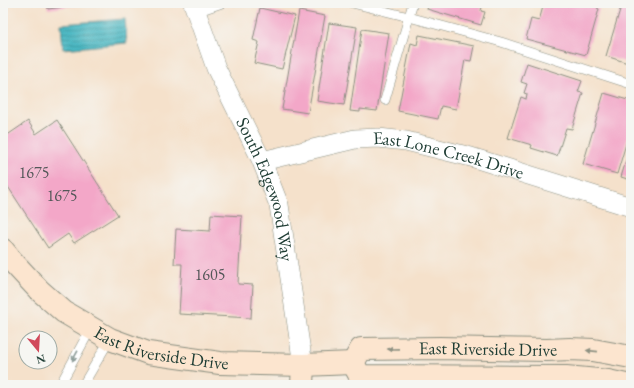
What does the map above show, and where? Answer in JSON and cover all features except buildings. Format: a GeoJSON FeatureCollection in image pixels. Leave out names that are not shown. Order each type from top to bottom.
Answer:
{"type":"FeatureCollection","features":[{"type":"Feature","properties":{"kind":"street","name":"South Edgewood Way"},"geometry":{"type":"LineString","coordinates":[[195,8],[216,68],[262,161],[279,205],[302,375]]}},
{"type":"Feature","properties":{"kind":"street","name":"East Lone Creek Drive"},"geometry":{"type":"LineString","coordinates":[[262,161],[355,139],[378,138],[406,141],[471,157],[631,207]]}},
{"type":"Feature","properties":{"kind":"street","name":"East Riverside Drive"},"geometry":{"type":"LineString","coordinates":[[3,250],[12,262],[39,290],[64,312],[110,339],[148,353],[302,375],[353,363],[361,350],[440,348],[570,349],[593,350],[631,356]]}},
{"type":"Feature","properties":{"kind":"street","name":"East Riverside Drive"},"geometry":{"type":"LineString","coordinates":[[353,363],[360,376],[566,378],[626,385]]}},
{"type":"Feature","properties":{"kind":"lane"},"geometry":{"type":"LineString","coordinates":[[195,8],[222,3]]}},
{"type":"Feature","properties":{"kind":"lane"},"geometry":{"type":"LineString","coordinates":[[352,3],[500,42],[631,84]]}},
{"type":"Feature","properties":{"kind":"lane"},"geometry":{"type":"LineString","coordinates":[[385,100],[413,3]]}},
{"type":"Feature","properties":{"kind":"lane"},"geometry":{"type":"LineString","coordinates":[[60,385],[91,328]]}},
{"type":"Feature","properties":{"kind":"lane"},"geometry":{"type":"LineString","coordinates":[[83,385],[110,339]]}},
{"type":"Feature","properties":{"kind":"water"},"geometry":{"type":"Polygon","coordinates":[[[125,19],[127,43],[63,49],[61,24],[125,19]]]}}]}
